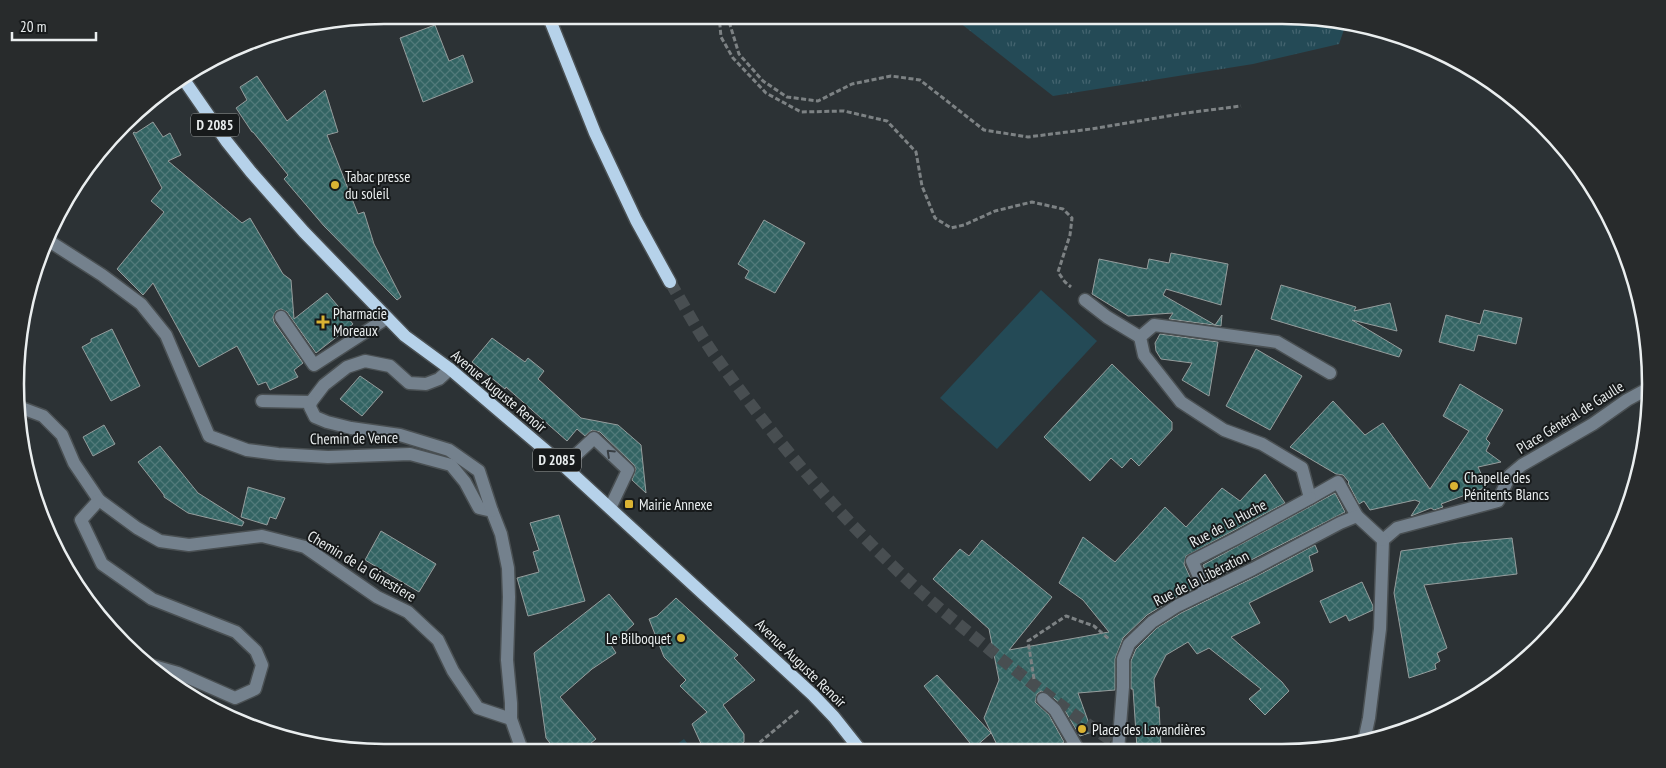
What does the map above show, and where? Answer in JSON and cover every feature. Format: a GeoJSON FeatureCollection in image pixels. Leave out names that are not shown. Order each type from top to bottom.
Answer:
{"type":"FeatureCollection","features":[{"type":"Feature","properties":{"kind":"main road"},"geometry":{"type":"LineString","coordinates":[[552,24],[595,133],[636,220],[670,282]]}},
{"type":"Feature","properties":{"kind":"main road","name":"Avenue Auguste Renoir"},"geometry":{"type":"LineString","coordinates":[[186,83],[227,142],[251,172],[304,232],[405,336],[450,369],[564,466],[813,695],[855,744]]}},
{"type":"Feature","properties":{"kind":"street","name":"Chemin de Vence"},"geometry":{"type":"LineString","coordinates":[[52,243],[102,274],[141,304],[166,335],[209,436],[247,450],[278,454],[328,457],[410,454],[451,465],[465,482],[479,508],[492,511]]}},
{"type":"Feature","properties":{"kind":"street"},"geometry":{"type":"LineString","coordinates":[[1085,300],[1107,317],[1140,337],[1144,355],[1181,402],[1224,430],[1262,444],[1302,468],[1310,498],[1338,482],[1357,516],[1383,540],[1380,629],[1366,734]]}},
{"type":"Feature","properties":{"kind":"street"},"geometry":{"type":"LineString","coordinates":[[281,317],[314,366],[387,318]]}},
{"type":"Feature","properties":{"kind":"street"},"geometry":{"type":"LineString","coordinates":[[1140,337],[1154,324],[1277,342],[1330,373]]}},
{"type":"Feature","properties":{"kind":"street"},"geometry":{"type":"LineString","coordinates":[[450,369],[439,379],[426,384],[409,383],[390,366],[365,361],[347,367],[324,385],[310,407],[315,417],[327,422],[351,428],[400,435],[449,450],[479,471],[501,534],[508,568],[507,660],[511,703],[510,719],[520,744]]}},
{"type":"Feature","properties":{"kind":"street","name":"Place Général de Gaulle"},"geometry":{"type":"LineString","coordinates":[[1383,540],[1396,528],[1498,501],[1510,475],[1522,465],[1593,424],[1642,392]]}},
{"type":"Feature","properties":{"kind":"street"},"geometry":{"type":"LineString","coordinates":[[262,401],[312,402]]}},
{"type":"Feature","properties":{"kind":"street","name":"Chemin de la Ginestiere"},"geometry":{"type":"LineString","coordinates":[[25,409],[43,416],[62,435],[74,463],[99,500],[137,528],[160,541],[189,544],[262,536],[305,547],[377,597],[408,612],[438,640],[454,671],[478,708],[510,719]]}},
{"type":"Feature","properties":{"kind":"street"},"geometry":{"type":"LineString","coordinates":[[564,466],[594,438],[601,444],[628,470],[610,508]]}},
{"type":"Feature","properties":{"kind":"street","name":"Rue de la Huche"},"geometry":{"type":"LineString","coordinates":[[1206,592],[1192,561],[1310,498]]}},
{"type":"Feature","properties":{"kind":"street"},"geometry":{"type":"LineString","coordinates":[[99,500],[81,520],[102,564],[152,599],[236,632],[256,651],[262,665],[255,689],[235,698],[178,673],[164,669]]}},
{"type":"Feature","properties":{"kind":"street","name":"Rue de la Libération"},"geometry":{"type":"LineString","coordinates":[[1126,650],[1129,644],[1152,622],[1178,606],[1357,516]]}},
{"type":"Feature","properties":{"kind":"street"},"geometry":{"type":"LineString","coordinates":[[1118,744],[1126,650]]}},
{"type":"Feature","properties":{"kind":"street"},"geometry":{"type":"LineString","coordinates":[[1043,699],[1056,710],[1075,744]]}},
{"type":"Feature","properties":{"kind":"path"},"geometry":{"type":"LineString","coordinates":[[720,24],[721,37],[733,58],[766,93],[802,112],[844,111],[887,121],[916,152],[922,186],[935,218],[951,228],[964,225],[995,211],[1032,202],[1063,210],[1072,218],[1070,235],[1058,272],[1064,282],[1085,300]]}},
{"type":"Feature","properties":{"kind":"path"},"geometry":{"type":"LineString","coordinates":[[730,24],[739,54],[763,82],[787,97],[818,101],[852,84],[891,76],[920,80],[984,130],[1028,137],[1091,129],[1186,112],[1241,106]]}},
{"type":"Feature","properties":{"kind":"path"},"geometry":{"type":"LineString","coordinates":[[1034,678],[1028,641],[1066,616],[1094,626],[1111,641],[1126,650]]}},
{"type":"Feature","properties":{"kind":"path"},"geometry":{"type":"LineString","coordinates":[[758,744],[800,709]]}},
{"type":"Feature","properties":{"kind":"green space"},"geometry":{"type":"Polygon","coordinates":[[[961,24],[1282,24],[1344,30],[1339,44],[1253,64],[1053,96],[961,24]]]}},
{"type":"Feature","properties":{"kind":"green space"},"geometry":{"type":"Polygon","coordinates":[[[1041,290],[1097,341],[997,449],[940,398],[1041,290]]]}},
{"type":"Feature","properties":{"kind":"green space"},"geometry":{"type":"Polygon","coordinates":[[[684,739],[688,744],[677,744],[684,739]]]}},
{"type":"Feature","properties":{"kind":"building"},"geometry":{"type":"Polygon","coordinates":[[[435,25],[449,61],[463,55],[473,82],[423,102],[400,38],[435,25]]]}},
{"type":"Feature","properties":{"kind":"building"},"geometry":{"type":"Polygon","coordinates":[[[257,76],[287,121],[325,90],[338,132],[327,135],[358,214],[364,212],[374,244],[401,297],[397,300],[324,226],[284,179],[288,175],[252,132],[236,108],[247,100],[240,87],[257,76]]]}},
{"type":"Feature","properties":{"kind":"building"},"geometry":{"type":"Polygon","coordinates":[[[153,122],[163,137],[170,133],[181,155],[168,161],[242,223],[250,218],[283,274],[291,280],[294,319],[327,293],[353,324],[316,353],[287,312],[281,309],[276,311],[273,317],[274,322],[303,363],[294,370],[298,377],[270,390],[266,382],[258,385],[237,346],[199,367],[153,283],[143,295],[117,269],[164,212],[151,201],[162,188],[133,133],[153,122]]]}},
{"type":"Feature","properties":{"kind":"building"},"geometry":{"type":"Polygon","coordinates":[[[764,220],[805,243],[775,293],[745,278],[749,271],[738,264],[764,220]]]}},
{"type":"Feature","properties":{"kind":"building"},"geometry":{"type":"Polygon","coordinates":[[[1171,253],[1228,264],[1221,305],[1166,289],[1163,295],[1215,325],[1222,315],[1221,326],[1169,319],[1173,313],[1128,316],[1092,294],[1099,259],[1147,269],[1149,259],[1169,263],[1171,253]]]}},
{"type":"Feature","properties":{"kind":"building"},"geometry":{"type":"Polygon","coordinates":[[[1281,285],[1356,307],[1354,311],[1390,303],[1397,331],[1352,320],[1402,350],[1399,357],[1271,319],[1281,285]]]}},
{"type":"Feature","properties":{"kind":"building"},"geometry":{"type":"Polygon","coordinates":[[[1484,310],[1522,318],[1516,344],[1478,335],[1474,351],[1439,342],[1446,315],[1480,324],[1484,310]]]}},
{"type":"Feature","properties":{"kind":"building"},"geometry":{"type":"Polygon","coordinates":[[[112,329],[140,386],[111,401],[82,347],[91,342],[91,339],[112,329]]]}},
{"type":"Feature","properties":{"kind":"building"},"geometry":{"type":"Polygon","coordinates":[[[1160,334],[1218,342],[1209,396],[1182,380],[1192,363],[1161,359],[1156,351],[1155,343],[1160,334]]]}},
{"type":"Feature","properties":{"kind":"building"},"geometry":{"type":"Polygon","coordinates":[[[492,338],[525,362],[528,358],[544,371],[538,379],[581,418],[618,425],[641,445],[646,493],[632,480],[636,469],[634,465],[600,432],[592,430],[585,436],[577,429],[567,441],[506,387],[505,389],[472,362],[492,338]]]}},
{"type":"Feature","properties":{"kind":"building"},"geometry":{"type":"Polygon","coordinates":[[[1256,349],[1302,376],[1270,430],[1226,406],[1256,349]]]}},
{"type":"Feature","properties":{"kind":"building"},"geometry":{"type":"Polygon","coordinates":[[[1112,364],[1172,422],[1172,430],[1139,466],[1131,458],[1122,468],[1111,458],[1090,481],[1044,437],[1112,364]]]}},
{"type":"Feature","properties":{"kind":"building"},"geometry":{"type":"Polygon","coordinates":[[[360,376],[383,392],[362,416],[340,399],[360,376]]]}},
{"type":"Feature","properties":{"kind":"building"},"geometry":{"type":"Polygon","coordinates":[[[1460,384],[1503,410],[1486,439],[1490,443],[1486,451],[1501,462],[1478,467],[1487,487],[1441,504],[1443,507],[1434,510],[1431,508],[1411,516],[1420,502],[1415,500],[1370,510],[1364,501],[1359,504],[1349,482],[1343,475],[1336,474],[1290,447],[1333,401],[1365,435],[1383,423],[1430,489],[1469,431],[1443,416],[1460,384]]]}},
{"type":"Feature","properties":{"kind":"building"},"geometry":{"type":"Polygon","coordinates":[[[104,425],[115,444],[93,456],[83,437],[104,425]]]}},
{"type":"Feature","properties":{"kind":"building"},"geometry":{"type":"Polygon","coordinates":[[[160,446],[198,493],[244,522],[242,526],[188,513],[164,497],[138,462],[160,446]]]}},
{"type":"Feature","properties":{"kind":"building"},"geometry":{"type":"Polygon","coordinates":[[[1265,474],[1285,503],[1186,556],[1184,564],[1195,588],[1147,615],[1123,638],[1115,659],[1115,690],[1078,693],[1092,732],[1080,736],[1061,704],[1048,693],[1041,691],[1037,694],[1035,702],[1049,715],[1064,742],[1061,744],[997,744],[984,718],[999,680],[989,629],[933,579],[960,549],[969,556],[982,540],[1052,597],[1009,650],[1109,632],[1083,600],[1059,583],[1083,537],[1115,562],[1165,507],[1186,527],[1222,488],[1240,501],[1265,474]]]}},
{"type":"Feature","properties":{"kind":"building"},"geometry":{"type":"Polygon","coordinates":[[[248,487],[285,498],[276,519],[270,517],[267,525],[241,517],[248,487]]]}},
{"type":"Feature","properties":{"kind":"building"},"geometry":{"type":"Polygon","coordinates":[[[1335,493],[1345,512],[1210,581],[1203,565],[1335,493]]]}},
{"type":"Feature","properties":{"kind":"building"},"geometry":{"type":"Polygon","coordinates":[[[559,515],[585,601],[528,616],[517,578],[539,572],[533,552],[539,550],[530,523],[559,515]]]}},
{"type":"Feature","properties":{"kind":"building"},"geometry":{"type":"Polygon","coordinates":[[[381,531],[436,564],[419,592],[365,560],[381,531]]]}},
{"type":"Feature","properties":{"kind":"building"},"geometry":{"type":"Polygon","coordinates":[[[1512,538],[1517,574],[1424,585],[1447,648],[1437,653],[1440,661],[1435,664],[1436,669],[1409,678],[1394,593],[1401,551],[1512,538]]]}},
{"type":"Feature","properties":{"kind":"building"},"geometry":{"type":"Polygon","coordinates":[[[1315,545],[1318,552],[1309,556],[1313,571],[1249,603],[1260,623],[1231,637],[1282,682],[1289,691],[1265,715],[1249,699],[1261,689],[1209,648],[1197,654],[1188,642],[1166,655],[1154,679],[1156,707],[1159,707],[1161,744],[1137,744],[1133,689],[1131,689],[1131,661],[1136,649],[1157,628],[1181,613],[1315,545]]]}},
{"type":"Feature","properties":{"kind":"building"},"geometry":{"type":"Polygon","coordinates":[[[1362,582],[1373,610],[1349,621],[1346,615],[1330,623],[1320,601],[1362,582]]]}},
{"type":"Feature","properties":{"kind":"building"},"geometry":{"type":"Polygon","coordinates":[[[609,594],[634,624],[611,645],[616,653],[592,669],[560,697],[596,739],[590,744],[551,744],[546,738],[534,653],[609,594]]]}},
{"type":"Feature","properties":{"kind":"building"},"geometry":{"type":"Polygon","coordinates":[[[676,598],[738,655],[734,658],[755,680],[723,705],[744,734],[744,742],[741,744],[701,744],[692,724],[707,712],[680,686],[686,680],[664,657],[649,619],[657,616],[676,598]]]}},
{"type":"Feature","properties":{"kind":"building"},"geometry":{"type":"Polygon","coordinates":[[[937,675],[991,733],[979,744],[971,744],[924,686],[937,675]]]}},
{"type":"Feature","properties":{"kind":"tunnel"},"geometry":{"type":"LineString","coordinates":[[670,282],[707,344],[755,410],[823,493],[872,545],[953,620],[1039,689],[1117,744]]}},
{"type":"Feature","properties":{"kind":"place","name":"Tabac presse du soleil"},"geometry":{"type":"Point","coordinates":[335,185]}},
{"type":"Feature","properties":{"kind":"place","name":"Pharmacie Moreaux"},"geometry":{"type":"Point","coordinates":[323,322]}},
{"type":"Feature","properties":{"kind":"place","name":"Chapelle des Pénitents Blancs"},"geometry":{"type":"Point","coordinates":[1454,486]}},
{"type":"Feature","properties":{"kind":"place","name":"Mairie Annexe"},"geometry":{"type":"Point","coordinates":[629,504]}},
{"type":"Feature","properties":{"kind":"place","name":"Le Bilboquet"},"geometry":{"type":"Point","coordinates":[681,638]}},
{"type":"Feature","properties":{"kind":"place","name":"Place des Lavandières"},"geometry":{"type":"Point","coordinates":[1082,729]}}]}
